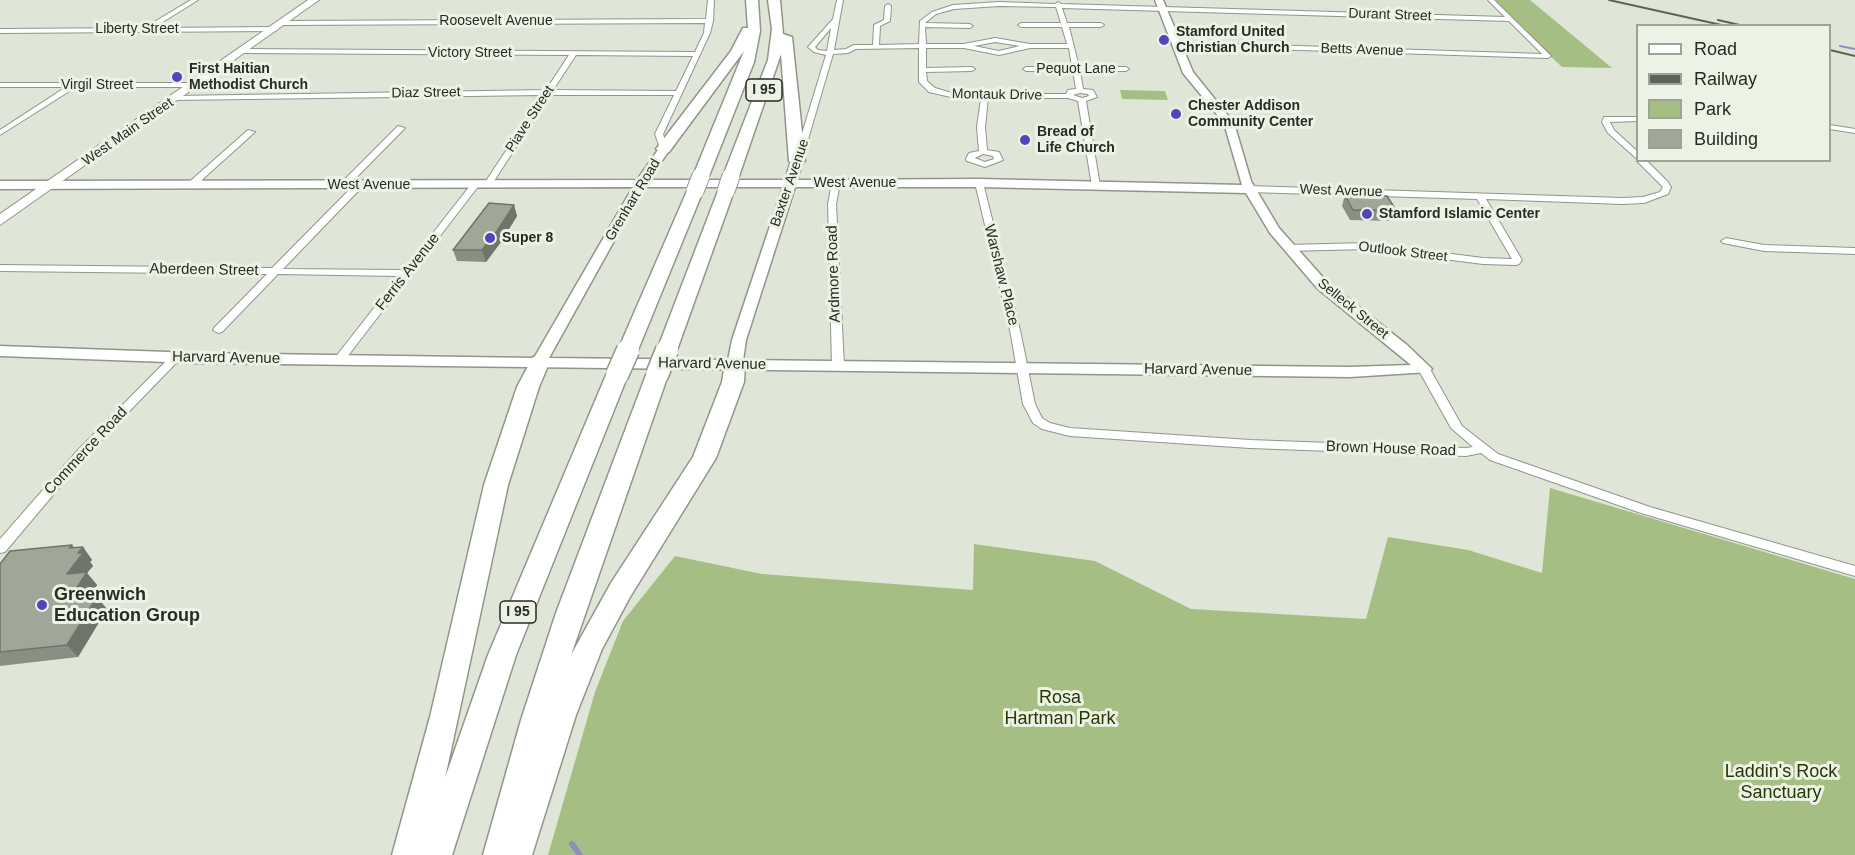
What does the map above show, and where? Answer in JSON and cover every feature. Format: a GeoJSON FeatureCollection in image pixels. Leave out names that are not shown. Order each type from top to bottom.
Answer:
{"type":"FeatureCollection","features":[{"type":"Feature","properties":{"kind":"highway"},"geometry":{"type":"LineString","coordinates":[[775,1],[786,34],[797,161]]}},
{"type":"Feature","properties":{"kind":"highway","name":"I 95"},"geometry":{"type":"LineString","coordinates":[[500,855],[536,720],[570,613],[774,60],[778,29],[775,1]]}},
{"type":"Feature","properties":{"kind":"highway"},"geometry":{"type":"LineString","coordinates":[[664,149],[736,52],[753,6]]}},
{"type":"Feature","properties":{"kind":"highway","name":"I 95"},"geometry":{"type":"LineString","coordinates":[[435,855],[502,655],[745,73],[753,41],[753,6]]}},
{"type":"Feature","properties":{"kind":"highway"},"geometry":{"type":"LineString","coordinates":[[409,855],[445,717],[496,486],[520,407],[540,361]]}},
{"type":"Feature","properties":{"kind":"highway"},"geometry":{"type":"LineString","coordinates":[[515,855],[561,715],[588,648],[630,574],[704,458],[733,382],[735,364]]}},
{"type":"Feature","properties":{"kind":"main road","name":"West Main Street"},"geometry":{"type":"LineString","coordinates":[[0,221],[315,0]]}},
{"type":"Feature","properties":{"kind":"main road","name":"Selleck Street"},"geometry":{"type":"LineString","coordinates":[[1161,4],[1192,79],[1231,127],[1243,178],[1288,248],[1327,290],[1402,348],[1424,369]]}},
{"type":"Feature","properties":{"kind":"main road","name":"Grenhart Road"},"geometry":{"type":"LineString","coordinates":[[540,361],[664,149]]}},
{"type":"Feature","properties":{"kind":"main road","name":"Baxter Avenue"},"geometry":{"type":"LineString","coordinates":[[735,364],[739,340],[797,161]]}},
{"type":"Feature","properties":{"kind":"main road","name":"West Avenue"},"geometry":{"type":"LineString","coordinates":[[0,184],[979,183],[1249,189]]}},
{"type":"Feature","properties":{"kind":"main road","name":"Harvard Avenue"},"geometry":{"type":"LineString","coordinates":[[0,351],[176,357],[838,366],[1339,372],[1424,369]]}},
{"type":"Feature","properties":{"kind":"street"},"geometry":{"type":"LineString","coordinates":[[146,29],[195,0]]}},
{"type":"Feature","properties":{"kind":"street","name":"Grenhart Road"},"geometry":{"type":"LineString","coordinates":[[664,149],[659,134],[710,21],[711,0]]}},
{"type":"Feature","properties":{"kind":"street","name":"Baxter Avenue"},"geometry":{"type":"LineString","coordinates":[[797,161],[832,42],[840,0]]}},
{"type":"Feature","properties":{"kind":"street"},"geometry":{"type":"LineString","coordinates":[[1491,0],[1511,19]]}},
{"type":"Feature","properties":{"kind":"street"},"geometry":{"type":"LineString","coordinates":[[1058,4],[1069,46],[1073,51],[1080,91]]}},
{"type":"Feature","properties":{"kind":"street","name":"Durant Street"},"geometry":{"type":"LineString","coordinates":[[924,22],[946,9],[968,5],[1058,4],[1161,4],[1511,19]]}},
{"type":"Feature","properties":{"kind":"street"},"geometry":{"type":"LineString","coordinates":[[876,46],[877,26],[887,21],[888,6]]}},
{"type":"Feature","properties":{"kind":"street"},"geometry":{"type":"LineString","coordinates":[[837,17],[811,47],[816,51],[829,53],[848,51],[854,47]]}},
{"type":"Feature","properties":{"kind":"street","name":"Betts Avenue"},"geometry":{"type":"LineString","coordinates":[[1177,44],[1548,56],[1511,19]]}},
{"type":"Feature","properties":{"kind":"street","name":"Roosevelt Avenue"},"geometry":{"type":"LineString","coordinates":[[279,26],[710,21]]}},
{"type":"Feature","properties":{"kind":"street"},"geometry":{"type":"LineString","coordinates":[[970,26],[924,22],[922,69],[972,69]]}},
{"type":"Feature","properties":{"kind":"street"},"geometry":{"type":"LineString","coordinates":[[1021,25],[1101,25]]}},
{"type":"Feature","properties":{"kind":"street","name":"Liberty Street"},"geometry":{"type":"LineString","coordinates":[[0,31],[279,26]]}},
{"type":"Feature","properties":{"kind":"street"},"geometry":{"type":"LineString","coordinates":[[832,42],[844,42],[854,47],[922,47],[964,46],[992,40],[1030,46],[1069,46]]}},
{"type":"Feature","properties":{"kind":"street"},"geometry":{"type":"LineString","coordinates":[[964,46],[993,53],[1015,51],[1030,46]]}},
{"type":"Feature","properties":{"kind":"street","name":"Victory Street"},"geometry":{"type":"LineString","coordinates":[[242,51],[697,54]]}},
{"type":"Feature","properties":{"kind":"street","name":"Piave Street"},"geometry":{"type":"LineString","coordinates":[[482,184],[573,54]]}},
{"type":"Feature","properties":{"kind":"street","name":"Montauk Drive"},"geometry":{"type":"LineString","coordinates":[[922,69],[923,82],[936,92],[955,96],[1069,96]]}},
{"type":"Feature","properties":{"kind":"street","name":"Pequot Lane"},"geometry":{"type":"LineString","coordinates":[[1026,69],[1126,69]]}},
{"type":"Feature","properties":{"kind":"street","name":"Virgil Street"},"geometry":{"type":"LineString","coordinates":[[0,85],[193,85]]}},
{"type":"Feature","properties":{"kind":"street"},"geometry":{"type":"LineString","coordinates":[[0,133],[74,85]]}},
{"type":"Feature","properties":{"kind":"street"},"geometry":{"type":"LineString","coordinates":[[1080,91],[1090,93],[1093,97],[1082,100],[1069,96],[1071,92],[1080,91]]}},
{"type":"Feature","properties":{"kind":"street","name":"Diaz Street"},"geometry":{"type":"LineString","coordinates":[[176,98],[547,92],[677,93]]}},
{"type":"Feature","properties":{"kind":"street"},"geometry":{"type":"LineString","coordinates":[[983,152],[981,127],[984,96]]}},
{"type":"Feature","properties":{"kind":"street"},"geometry":{"type":"LineString","coordinates":[[1082,100],[1096,186]]}},
{"type":"Feature","properties":{"kind":"street"},"geometry":{"type":"LineString","coordinates":[[1636,119],[1607,119],[1606,122],[1636,155]]}},
{"type":"Feature","properties":{"kind":"street"},"geometry":{"type":"LineString","coordinates":[[1831,127],[1855,131]]}},
{"type":"Feature","properties":{"kind":"street"},"geometry":{"type":"LineString","coordinates":[[344,185],[401,128]]}},
{"type":"Feature","properties":{"kind":"street"},"geometry":{"type":"LineString","coordinates":[[191,185],[251,132]]}},
{"type":"Feature","properties":{"kind":"street","name":"West Avenue"},"geometry":{"type":"LineString","coordinates":[[1249,189],[1634,201],[1664,194],[1667,187],[1643,162]]}},
{"type":"Feature","properties":{"kind":"street","name":"Ardmore Road"},"geometry":{"type":"LineString","coordinates":[[836,183],[832,204],[838,366]]}},
{"type":"Feature","properties":{"kind":"street","name":"Warshaw Place"},"geometry":{"type":"LineString","coordinates":[[979,183],[1022,367]]}},
{"type":"Feature","properties":{"kind":"street"},"geometry":{"type":"LineString","coordinates":[[218,330],[278,271],[360,184]]}},
{"type":"Feature","properties":{"kind":"street","name":"Ferris Avenue"},"geometry":{"type":"LineString","coordinates":[[340,359],[407,273],[482,184]]}},
{"type":"Feature","properties":{"kind":"street","name":"Outlook Street"},"geometry":{"type":"LineString","coordinates":[[1288,248],[1365,246],[1511,264],[1517,260],[1480,196]]}},
{"type":"Feature","properties":{"kind":"street"},"geometry":{"type":"LineString","coordinates":[[1726,241],[1772,248],[1855,251]]}},
{"type":"Feature","properties":{"kind":"street","name":"Aberdeen Street"},"geometry":{"type":"LineString","coordinates":[[0,268],[407,273]]}},
{"type":"Feature","properties":{"kind":"street","name":"Commerce Road"},"geometry":{"type":"LineString","coordinates":[[0,548],[81,454],[176,357]]}},
{"type":"Feature","properties":{"kind":"street","name":"Brown House Road"},"geometry":{"type":"LineString","coordinates":[[1022,367],[1034,416],[1046,426],[1058,430],[1250,444],[1466,452],[1481,449]]}},
{"type":"Feature","properties":{"kind":"street","name":"Selleck Street"},"geometry":{"type":"LineString","coordinates":[[1424,369],[1453,423],[1481,449]]}},
{"type":"Feature","properties":{"kind":"street"},"geometry":{"type":"LineString","coordinates":[[1481,449],[1512,465],[1623,503],[1855,571]]}},
{"type":"Feature","properties":{"kind":"green space"},"geometry":{"type":"Polygon","coordinates":[[[1491,0],[1530,0],[1612,68],[1562,67],[1491,0]]]}},
{"type":"Feature","properties":{"kind":"green space"},"geometry":{"type":"Polygon","coordinates":[[[1120,90],[1165,91],[1168,100],[1122,99],[1120,90]]]}},
{"type":"Feature","properties":{"kind":"green space","name":"Rosa Hartman Park"},"geometry":{"type":"Polygon","coordinates":[[[1550,488],[1855,579],[1855,855],[548,855],[595,692],[623,621],[675,556],[762,574],[973,590],[974,544],[1095,561],[1191,609],[1366,619],[1388,537],[1468,550],[1542,573],[1550,488]]]}},
{"type":"Feature","properties":{"kind":"building"},"geometry":{"type":"Polygon","coordinates":[[[1345,195],[1387,196],[1396,210],[1353,210],[1345,195]]]}},
{"type":"Feature","properties":{"kind":"building"},"geometry":{"type":"Polygon","coordinates":[[[489,203],[514,205],[482,250],[453,250],[489,203]]]}},
{"type":"Feature","properties":{"kind":"building","name":"Greenwich Education Group"},"geometry":{"type":"Polygon","coordinates":[[[72,545],[69,548],[83,547],[78,553],[83,553],[67,574],[87,572],[69,600],[97,597],[67,645],[0,652],[0,564],[10,551],[72,545]]]}},
{"type":"Feature","properties":{"kind":"waterway"},"geometry":{"type":"LineString","coordinates":[[1840,46],[1855,49]]}},
{"type":"Feature","properties":{"kind":"waterway"},"geometry":{"type":"LineString","coordinates":[[572,844],[580,855]]}},
{"type":"Feature","properties":{"kind":"railway"},"geometry":{"type":"LineString","coordinates":[[1609,0],[1717,24]]}},
{"type":"Feature","properties":{"kind":"railway"},"geometry":{"type":"LineString","coordinates":[[1718,20],[1735,24]]}},
{"type":"Feature","properties":{"kind":"railway"},"geometry":{"type":"LineString","coordinates":[[1831,50],[1855,56]]}},
{"type":"Feature","properties":{"kind":"place","name":"Stamford United Christian Church"},"geometry":{"type":"Point","coordinates":[1164,40]}},
{"type":"Feature","properties":{"kind":"place","name":"First Haitian Methodist Church"},"geometry":{"type":"Point","coordinates":[177,77]}},
{"type":"Feature","properties":{"kind":"place","name":"Chester Addison Community Center"},"geometry":{"type":"Point","coordinates":[1176,114]}},
{"type":"Feature","properties":{"kind":"place","name":"Bread of Life Church"},"geometry":{"type":"Point","coordinates":[1025,140]}},
{"type":"Feature","properties":{"kind":"place","name":"Stamford Islamic Center"},"geometry":{"type":"Point","coordinates":[1367,214]}},
{"type":"Feature","properties":{"kind":"place","name":"Super 8"},"geometry":{"type":"Point","coordinates":[490,238]}},
{"type":"Feature","properties":{"kind":"place","name":"Greenwich Education Group"},"geometry":{"type":"Point","coordinates":[42,605]}},
{"type":"Feature","properties":{"kind":"park label","name":"Laddin's Rock Sanctuary"},"geometry":{"type":"Point","coordinates":[1781,782]}}]}
